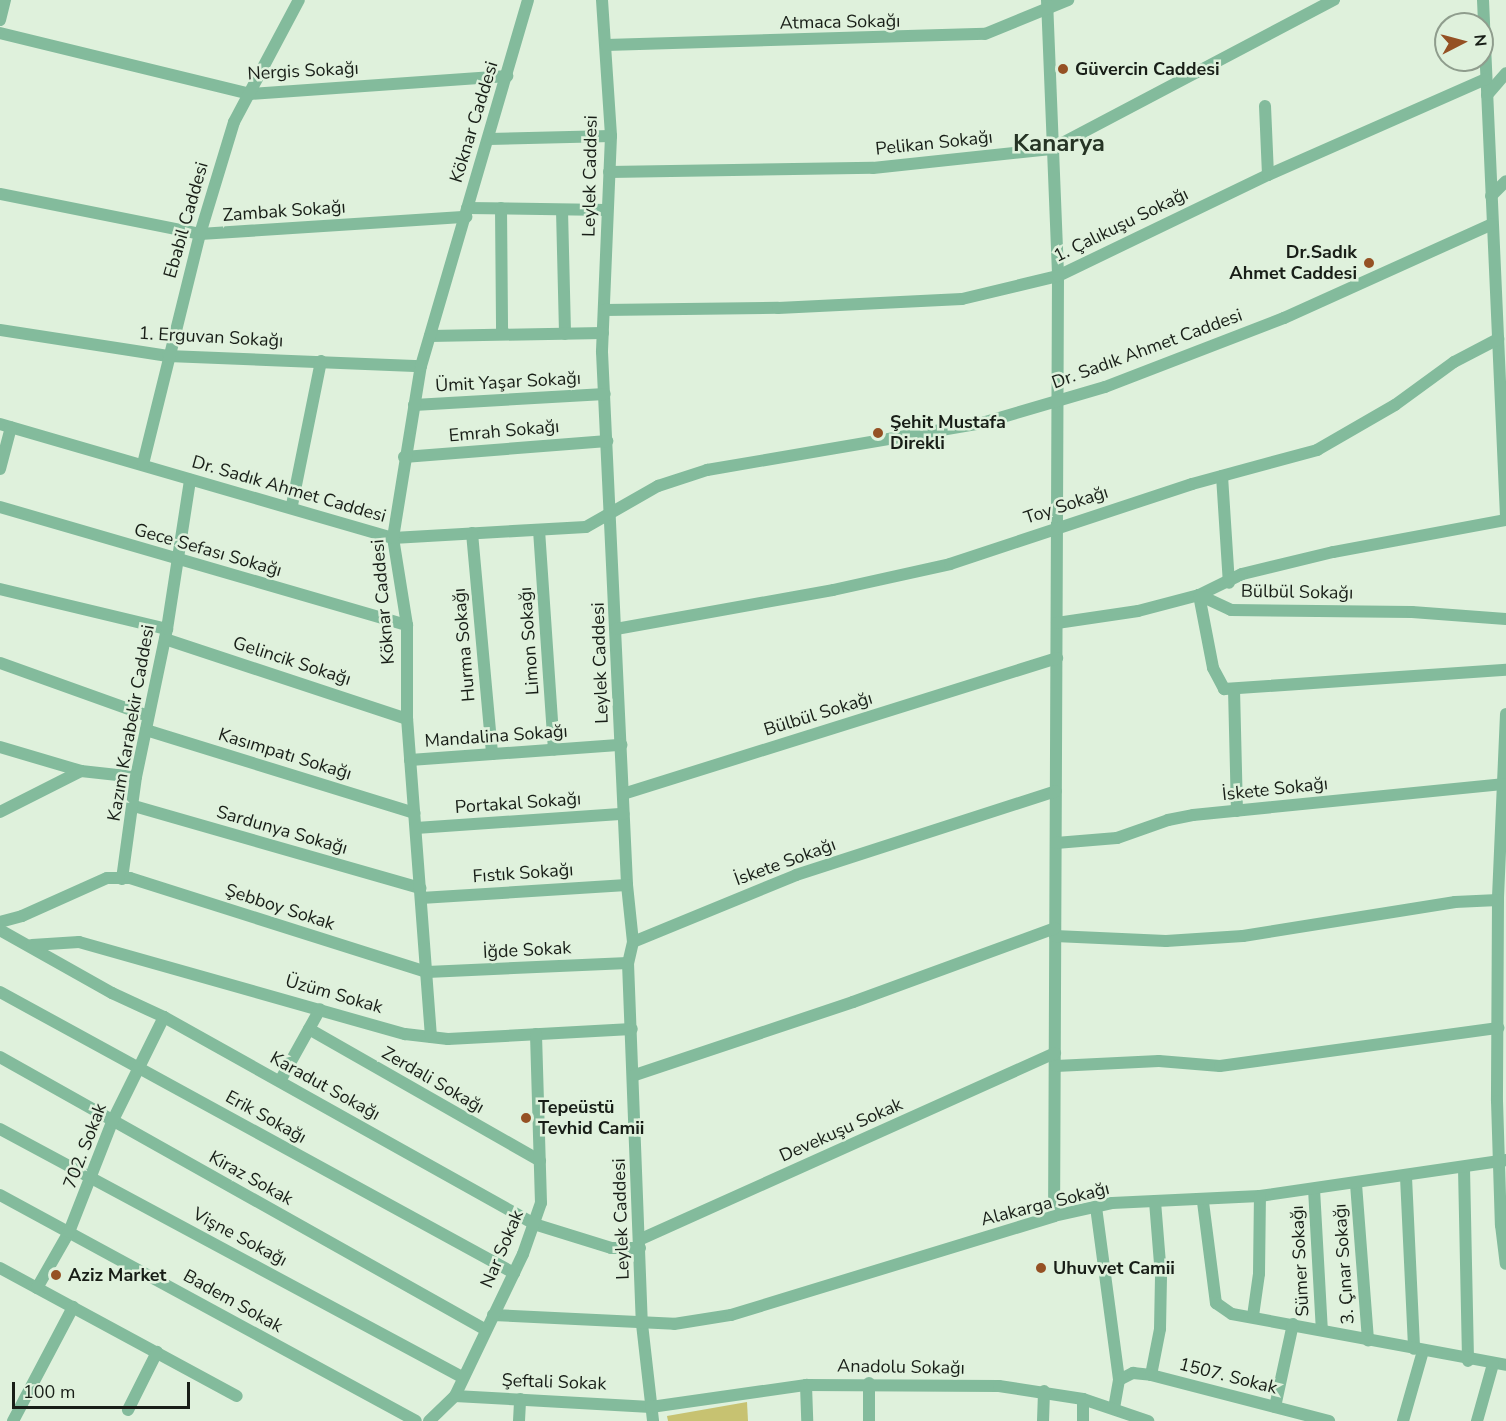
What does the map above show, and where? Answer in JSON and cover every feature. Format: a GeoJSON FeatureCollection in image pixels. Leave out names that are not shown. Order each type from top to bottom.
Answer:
{"type":"FeatureCollection","features":[{"type":"Feature","properties":{"kind":"street"},"geometry":{"type":"LineString","coordinates":[[0,20],[5,0]]}},
{"type":"Feature","properties":{"kind":"street","name":"Ebabil Caddesi"},"geometry":{"type":"LineString","coordinates":[[144,464],[168,356],[200,234],[234,122],[299,0]]}},
{"type":"Feature","properties":{"kind":"street","name":"Köknar Caddesi"},"geometry":{"type":"LineString","coordinates":[[431,1037],[407,718],[407,625],[393,537],[404,457],[421,366],[528,0]]}},
{"type":"Feature","properties":{"kind":"street","name":"Leylek Caddesi"},"geometry":{"type":"LineString","coordinates":[[602,0],[611,136],[603,333],[605,394],[627,885],[633,942],[628,963],[635,1075],[642,1324],[653,1421]]}},
{"type":"Feature","properties":{"kind":"street","name":"Atmaca Sokağı"},"geometry":{"type":"LineString","coordinates":[[606,45],[986,34],[1047,6],[1068,0]]}},
{"type":"Feature","properties":{"kind":"street","name":"Pelikan Sokağı"},"geometry":{"type":"LineString","coordinates":[[609,172],[873,168],[1051,148],[1334,0]]}},
{"type":"Feature","properties":{"kind":"street"},"geometry":{"type":"LineString","coordinates":[[1057,623],[1138,611],[1199,595],[1229,583],[1242,574],[1333,552],[1506,518],[1503,378],[1495,283],[1483,0]]}},
{"type":"Feature","properties":{"kind":"street"},"geometry":{"type":"LineString","coordinates":[[1047,6],[1058,276],[1056,1066],[1053,1216]]}},
{"type":"Feature","properties":{"kind":"street","name":"Nergis Sokağı"},"geometry":{"type":"LineString","coordinates":[[0,33],[250,94],[507,76]]}},
{"type":"Feature","properties":{"kind":"street"},"geometry":{"type":"LineString","coordinates":[[1487,95],[1506,73]]}},
{"type":"Feature","properties":{"kind":"street","name":"1. Çalıkuşu Sokağı"},"geometry":{"type":"LineString","coordinates":[[604,310],[778,308],[962,299],[1058,276],[1268,175],[1486,79]]}},
{"type":"Feature","properties":{"kind":"street"},"geometry":{"type":"LineString","coordinates":[[1265,106],[1268,175]]}},
{"type":"Feature","properties":{"kind":"street"},"geometry":{"type":"LineString","coordinates":[[489,139],[611,136]]}},
{"type":"Feature","properties":{"kind":"street"},"geometry":{"type":"LineString","coordinates":[[1491,196],[1506,181]]}},
{"type":"Feature","properties":{"kind":"street","name":"Zambak Sokağı"},"geometry":{"type":"LineString","coordinates":[[0,194],[200,234],[501,208],[607,210]]}},
{"type":"Feature","properties":{"kind":"street"},"geometry":{"type":"LineString","coordinates":[[501,208],[502,334]]}},
{"type":"Feature","properties":{"kind":"street"},"geometry":{"type":"LineString","coordinates":[[561,210],[565,334]]}},
{"type":"Feature","properties":{"kind":"street","name":"Dr. Sadık Ahmet Caddesi"},"geometry":{"type":"LineString","coordinates":[[6,425],[144,464],[190,480],[292,505],[393,537],[586,527],[658,486],[707,470],[982,423],[1105,387],[1284,318],[1492,224]]}},
{"type":"Feature","properties":{"kind":"street"},"geometry":{"type":"LineString","coordinates":[[1495,283],[1506,271]]}},
{"type":"Feature","properties":{"kind":"street","name":"1. Erguvan Sokağı"},"geometry":{"type":"LineString","coordinates":[[0,330],[168,356],[421,366]]}},
{"type":"Feature","properties":{"kind":"street"},"geometry":{"type":"LineString","coordinates":[[430,336],[603,333]]}},
{"type":"Feature","properties":{"kind":"street","name":"Toy Sokağı"},"geometry":{"type":"LineString","coordinates":[[616,629],[833,590],[938,566],[1058,526],[1222,476],[1317,450],[1377,417],[1454,362],[1498,339]]}},
{"type":"Feature","properties":{"kind":"street"},"geometry":{"type":"LineString","coordinates":[[292,505],[321,361]]}},
{"type":"Feature","properties":{"kind":"street","name":"Ümit Yaşar Sokağı"},"geometry":{"type":"LineString","coordinates":[[414,405],[605,394]]}},
{"type":"Feature","properties":{"kind":"street"},"geometry":{"type":"LineString","coordinates":[[0,469],[6,425]]}},
{"type":"Feature","properties":{"kind":"street","name":"Emrah Sokağı"},"geometry":{"type":"LineString","coordinates":[[404,457],[607,441]]}},
{"type":"Feature","properties":{"kind":"street"},"geometry":{"type":"LineString","coordinates":[[1222,476],[1229,583]]}},
{"type":"Feature","properties":{"kind":"street","name":"Kazım Karabekir Caddesi"},"geometry":{"type":"LineString","coordinates":[[123,879],[136,777],[166,634],[190,480]]}},
{"type":"Feature","properties":{"kind":"street","name":"Gece Sefası Sokağı"},"geometry":{"type":"LineString","coordinates":[[0,507],[176,561],[407,625]]}},
{"type":"Feature","properties":{"kind":"street","name":"Limon Sokağı"},"geometry":{"type":"LineString","coordinates":[[539,530],[554,749]]}},
{"type":"Feature","properties":{"kind":"street","name":"Hurma Sokağı"},"geometry":{"type":"LineString","coordinates":[[472,534],[492,754]]}},
{"type":"Feature","properties":{"kind":"street","name":"Gelincik Sokağı"},"geometry":{"type":"LineString","coordinates":[[0,589],[166,634],[407,718]]}},
{"type":"Feature","properties":{"kind":"street"},"geometry":{"type":"LineString","coordinates":[[1199,595],[1213,668],[1224,688],[1506,670]]}},
{"type":"Feature","properties":{"kind":"street","name":"Bülbül Sokağı"},"geometry":{"type":"LineString","coordinates":[[1199,595],[1231,610],[1412,612],[1506,619]]}},
{"type":"Feature","properties":{"kind":"street","name":"Bülbül Sokağı"},"geometry":{"type":"LineString","coordinates":[[623,794],[1057,658]]}},
{"type":"Feature","properties":{"kind":"street"},"geometry":{"type":"LineString","coordinates":[[0,663],[148,716]]}},
{"type":"Feature","properties":{"kind":"street"},"geometry":{"type":"LineString","coordinates":[[1234,689],[1237,811]]}},
{"type":"Feature","properties":{"kind":"street"},"geometry":{"type":"LineString","coordinates":[[1506,714],[1503,787],[1503,965],[1498,1028],[1502,1054],[1504,1162],[1501,1225],[1506,1264]]}},
{"type":"Feature","properties":{"kind":"street","name":"Kasımpatı Sokağı"},"geometry":{"type":"LineString","coordinates":[[146,730],[414,813]]}},
{"type":"Feature","properties":{"kind":"street","name":"Mandalina Sokağı"},"geometry":{"type":"LineString","coordinates":[[410,760],[621,744]]}},
{"type":"Feature","properties":{"kind":"street"},"geometry":{"type":"LineString","coordinates":[[0,747],[81,771],[136,777]]}},
{"type":"Feature","properties":{"kind":"street"},"geometry":{"type":"LineString","coordinates":[[0,812],[81,771]]}},
{"type":"Feature","properties":{"kind":"street","name":"İskete Sokağı"},"geometry":{"type":"LineString","coordinates":[[1056,843],[1117,838],[1168,820],[1237,811],[1503,787]]}},
{"type":"Feature","properties":{"kind":"street","name":"İskete Sokağı"},"geometry":{"type":"LineString","coordinates":[[633,942],[796,875],[1056,791]]}},
{"type":"Feature","properties":{"kind":"street","name":"Sardunya Sokağı"},"geometry":{"type":"LineString","coordinates":[[134,806],[420,893]]}},
{"type":"Feature","properties":{"kind":"street","name":"Portakal Sokağı"},"geometry":{"type":"LineString","coordinates":[[416,828],[624,814]]}},
{"type":"Feature","properties":{"kind":"street"},"geometry":{"type":"LineString","coordinates":[[0,922],[22,916],[107,878],[123,879]]}},
{"type":"Feature","properties":{"kind":"street","name":"Şebboy Sokak"},"geometry":{"type":"LineString","coordinates":[[123,879],[427,972]]}},
{"type":"Feature","properties":{"kind":"street","name":"Fıstık Sokağı"},"geometry":{"type":"LineString","coordinates":[[420,893],[627,885]]}},
{"type":"Feature","properties":{"kind":"street"},"geometry":{"type":"LineString","coordinates":[[635,1075],[1055,932],[1166,941],[1243,936],[1455,903],[1502,892]]}},
{"type":"Feature","properties":{"kind":"street","name":"Karadut Sokağı"},"geometry":{"type":"LineString","coordinates":[[0,930],[32,945],[112,993],[164,1017],[534,1224],[611,1248],[640,1244]]}},
{"type":"Feature","properties":{"kind":"street","name":"Üzüm Sokak"},"geometry":{"type":"LineString","coordinates":[[32,945],[79,942],[405,1034],[431,1037],[632,1029]]}},
{"type":"Feature","properties":{"kind":"street","name":"İğde Sokak"},"geometry":{"type":"LineString","coordinates":[[427,972],[628,963]]}},
{"type":"Feature","properties":{"kind":"street","name":"Erik Sokağı"},"geometry":{"type":"LineString","coordinates":[[0,992],[514,1273]]}},
{"type":"Feature","properties":{"kind":"street"},"geometry":{"type":"LineString","coordinates":[[280,1081],[320,1009]]}},
{"type":"Feature","properties":{"kind":"street","name":"702. Sokak"},"geometry":{"type":"LineString","coordinates":[[37,1288],[69,1232],[92,1178],[112,1120],[164,1017]]}},
{"type":"Feature","properties":{"kind":"street"},"geometry":{"type":"LineString","coordinates":[[1056,1066],[1160,1061],[1220,1066],[1498,1028]]}},
{"type":"Feature","properties":{"kind":"street","name":"Zerdali Sokağı"},"geometry":{"type":"LineString","coordinates":[[309,1029],[540,1161]]}},
{"type":"Feature","properties":{"kind":"street","name":"Nar Sokak"},"geometry":{"type":"LineString","coordinates":[[455,1396],[462,1377],[514,1273],[541,1203],[536,1034]]}},
{"type":"Feature","properties":{"kind":"street","name":"Devekuşu Sokak"},"geometry":{"type":"LineString","coordinates":[[640,1244],[1055,1053]]}},
{"type":"Feature","properties":{"kind":"street","name":"Kiraz Sokak"},"geometry":{"type":"LineString","coordinates":[[0,1057],[486,1330]]}},
{"type":"Feature","properties":{"kind":"street","name":"Vişne Sokağı"},"geometry":{"type":"LineString","coordinates":[[0,1129],[462,1377]]}},
{"type":"Feature","properties":{"kind":"street","name":"Alakarga Sokağı"},"geometry":{"type":"LineString","coordinates":[[642,1324],[674,1324],[731,1315],[1053,1216],[1096,1207],[1155,1201],[1203,1202],[1260,1196],[1504,1162]]}},
{"type":"Feature","properties":{"kind":"street"},"geometry":{"type":"LineString","coordinates":[[1464,1168],[1468,1361]]}},
{"type":"Feature","properties":{"kind":"street"},"geometry":{"type":"LineString","coordinates":[[1403,1421],[1418,1350],[1406,1177]]}},
{"type":"Feature","properties":{"kind":"street","name":"3. Çınar Sokağı"},"geometry":{"type":"LineString","coordinates":[[1356,1184],[1368,1341]]}},
{"type":"Feature","properties":{"kind":"street","name":"Sümer Sokağı"},"geometry":{"type":"LineString","coordinates":[[1314,1189],[1322,1330]]}},
{"type":"Feature","properties":{"kind":"street","name":"Badem Sokak"},"geometry":{"type":"LineString","coordinates":[[0,1196],[416,1421]]}},
{"type":"Feature","properties":{"kind":"street"},"geometry":{"type":"LineString","coordinates":[[1252,1316],[1259,1274],[1260,1196]]}},
{"type":"Feature","properties":{"kind":"street"},"geometry":{"type":"LineString","coordinates":[[1150,1375],[1160,1329],[1161,1276],[1155,1201]]}},
{"type":"Feature","properties":{"kind":"street"},"geometry":{"type":"LineString","coordinates":[[1203,1202],[1216,1303],[1232,1314],[1293,1324],[1468,1361],[1500,1365],[1478,1421]]}},
{"type":"Feature","properties":{"kind":"street"},"geometry":{"type":"LineString","coordinates":[[1096,1207],[1119,1380],[1114,1408]]}},
{"type":"Feature","properties":{"kind":"street"},"geometry":{"type":"LineString","coordinates":[[0,1268],[237,1396]]}},
{"type":"Feature","properties":{"kind":"street"},"geometry":{"type":"LineString","coordinates":[[13,1421],[73,1307]]}},
{"type":"Feature","properties":{"kind":"street"},"geometry":{"type":"LineString","coordinates":[[493,1315],[642,1324]]}},
{"type":"Feature","properties":{"kind":"street"},"geometry":{"type":"LineString","coordinates":[[1275,1407],[1293,1324]]}},
{"type":"Feature","properties":{"kind":"street"},"geometry":{"type":"LineString","coordinates":[[128,1410],[157,1352]]}},
{"type":"Feature","properties":{"kind":"street","name":"1507. Sokak"},"geometry":{"type":"LineString","coordinates":[[1119,1380],[1133,1373],[1150,1375],[1329,1421]]}},
{"type":"Feature","properties":{"kind":"street"},"geometry":{"type":"LineString","coordinates":[[869,1383],[869,1421]]}},
{"type":"Feature","properties":{"kind":"street","name":"Anadolu Sokağı"},"geometry":{"type":"LineString","coordinates":[[651,1407],[806,1384],[869,1383],[1044,1391],[1083,1399],[1148,1421]]}},
{"type":"Feature","properties":{"kind":"street"},"geometry":{"type":"LineString","coordinates":[[806,1384],[807,1421]]}},
{"type":"Feature","properties":{"kind":"street"},"geometry":{"type":"LineString","coordinates":[[1043,1421],[1044,1391]]}},
{"type":"Feature","properties":{"kind":"street"},"geometry":{"type":"LineString","coordinates":[[435,1419],[455,1396]]}},
{"type":"Feature","properties":{"kind":"street","name":"Şeftali Sokak"},"geometry":{"type":"LineString","coordinates":[[455,1396],[651,1407]]}},
{"type":"Feature","properties":{"kind":"street"},"geometry":{"type":"LineString","coordinates":[[519,1421],[520,1399]]}},
{"type":"Feature","properties":{"kind":"street"},"geometry":{"type":"LineString","coordinates":[[1083,1399],[1083,1421]]}},
{"type":"Feature","properties":{"kind":"shaded area"},"geometry":{"type":"Polygon","coordinates":[[[747,1402],[748,1421],[668,1421],[667,1416],[747,1402]]]}},
{"type":"Feature","properties":{"kind":"place","name":"Güvercin Caddesi"},"geometry":{"type":"Point","coordinates":[1063,69]}},
{"type":"Feature","properties":{"kind":"place","name":"Dr.Sadık Ahmet Caddesi"},"geometry":{"type":"Point","coordinates":[1369,263]}},
{"type":"Feature","properties":{"kind":"place","name":"Şehit Mustafa Direkli"},"geometry":{"type":"Point","coordinates":[878,433]}},
{"type":"Feature","properties":{"kind":"place","name":"Tepeüstü Tevhid Camii"},"geometry":{"type":"Point","coordinates":[526,1118]}},
{"type":"Feature","properties":{"kind":"place","name":"Uhuvvet Camii"},"geometry":{"type":"Point","coordinates":[1041,1268]}},
{"type":"Feature","properties":{"kind":"place","name":"Aziz Market"},"geometry":{"type":"Point","coordinates":[56,1275]}},
{"type":"Feature","properties":{"kind":"district","name":"Kanarya"},"geometry":{"type":"Point","coordinates":[1059,144]}}]}
